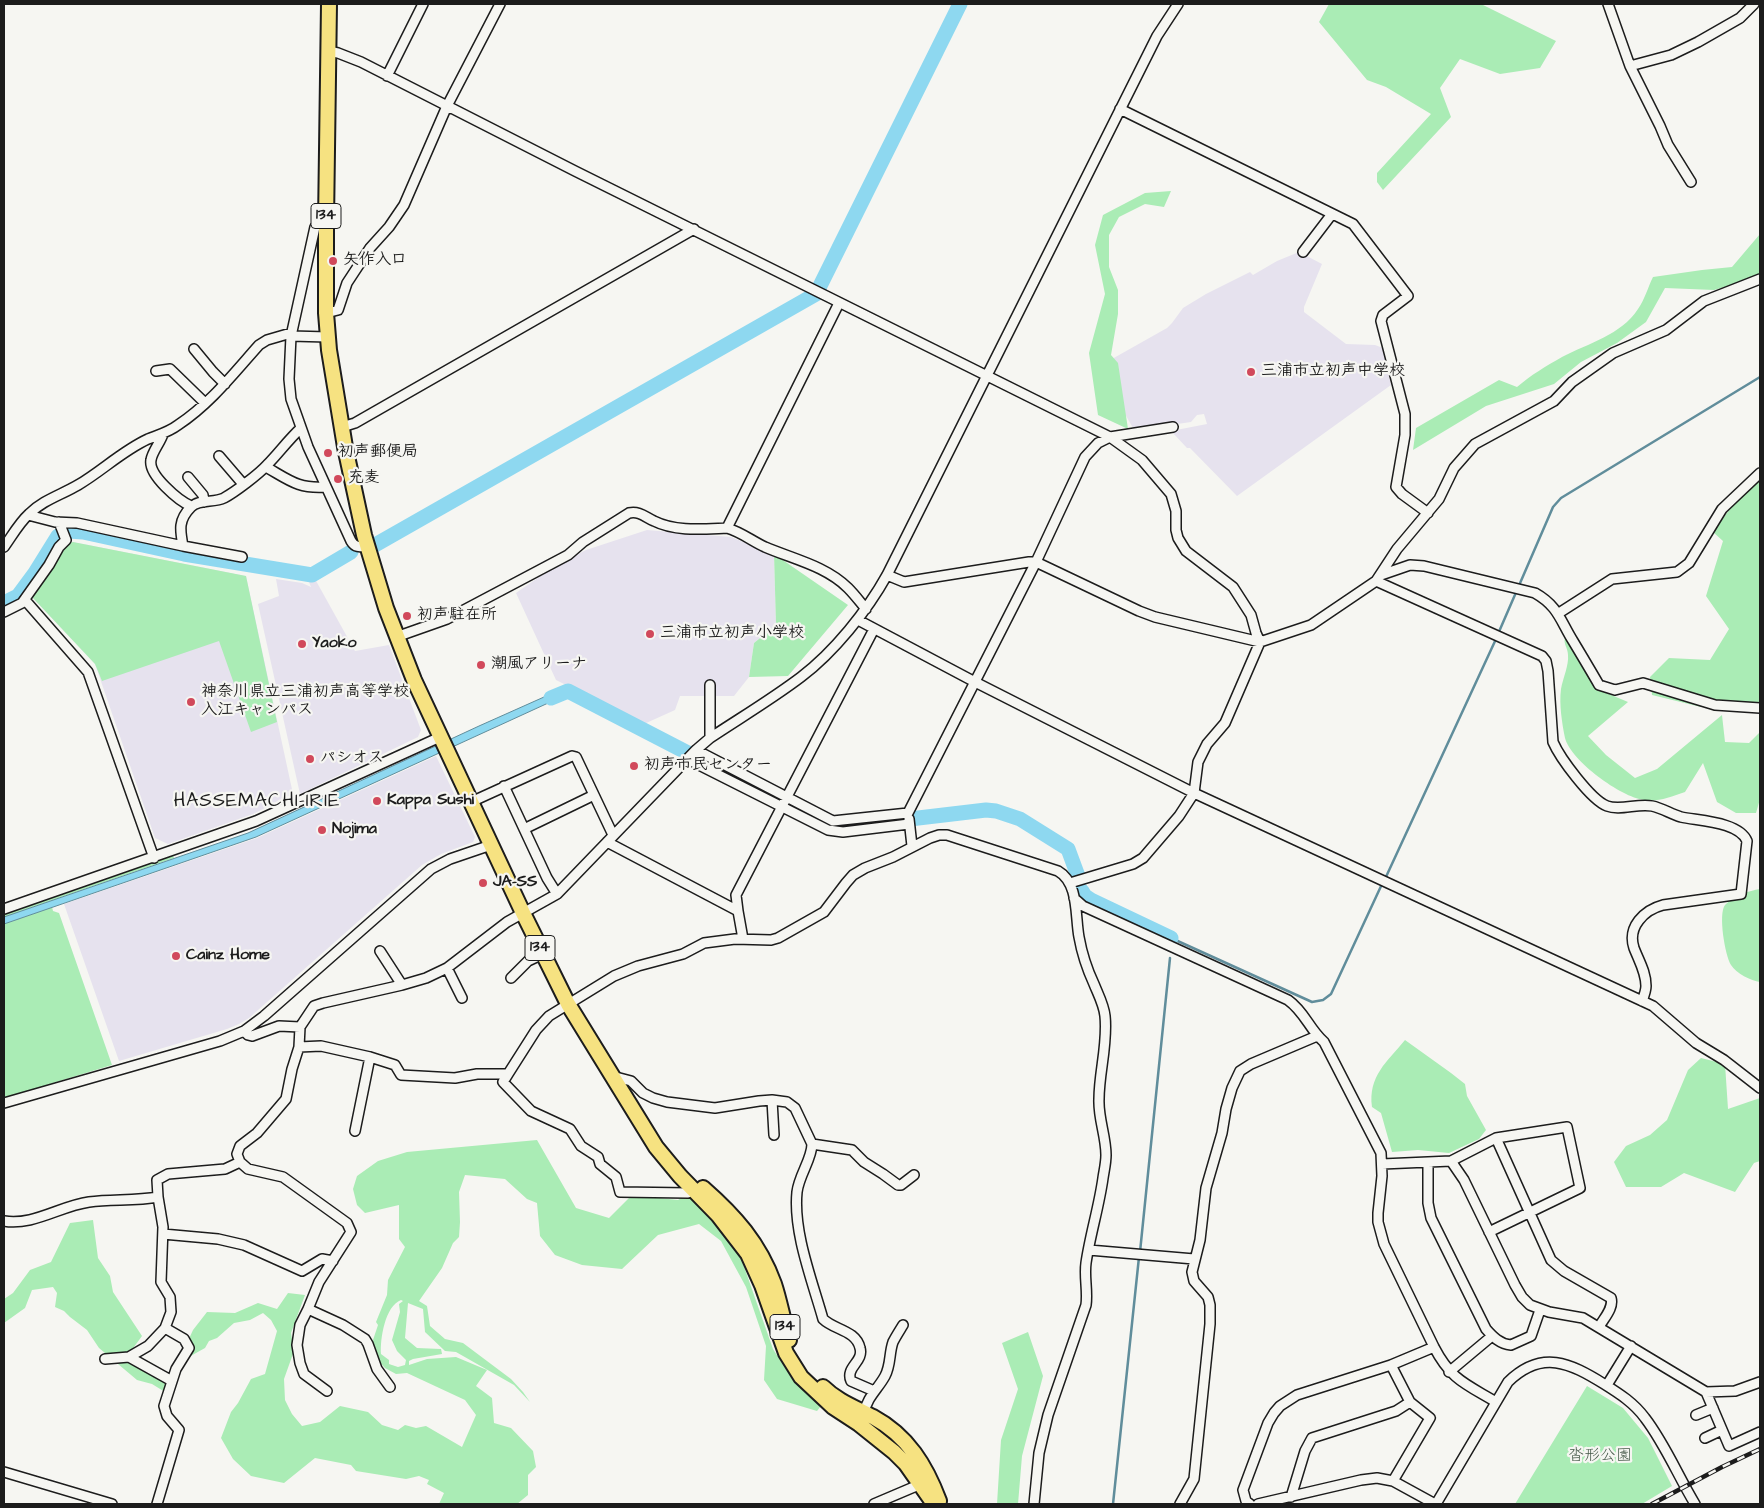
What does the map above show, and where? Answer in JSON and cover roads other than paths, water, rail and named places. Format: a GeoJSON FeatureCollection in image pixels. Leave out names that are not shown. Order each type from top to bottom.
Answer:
{"type":"FeatureCollection","features":[{"type":"Feature","properties":{"kind":"highway","name":"134"},"geometry":{"type":"LineString","coordinates":[[329,4],[326,222],[326,313],[328,337],[349,466],[367,546],[396,637],[440,738],[542,954],[568,1004],[656,1148],[718,1215],[748,1254],[762,1285],[786,1353],[801,1377],[833,1407],[878,1438],[894,1452],[937,1501]]}},
{"type":"Feature","properties":{"kind":"highway","name":"134"},"geometry":{"type":"LineString","coordinates":[[648,1133],[674,1161],[726,1208],[745,1229],[774,1283],[786,1330],[793,1348],[805,1367],[828,1392],[845,1404],[870,1416],[907,1442],[920,1460],[937,1501]]}},
{"type":"Feature","properties":{"kind":"highway"},"geometry":{"type":"LineString","coordinates":[[906,1464],[896,1450],[864,1419],[870,1416],[905,1448],[923,1474],[921,1484]]}},
{"type":"Feature","properties":{"kind":"street"},"geometry":{"type":"LineString","coordinates":[[387,76],[423,4]]}},
{"type":"Feature","properties":{"kind":"street"},"geometry":{"type":"LineString","coordinates":[[326,313],[338,310],[347,283],[370,248],[389,227],[404,205],[448,106],[500,4]]}},
{"type":"Feature","properties":{"kind":"street"},"geometry":{"type":"LineString","coordinates":[[327,1391],[304,1374],[297,1345],[300,1325],[328,1265],[334,1261],[351,1232],[347,1223],[283,1177],[248,1169],[240,1162],[236,1154],[240,1146],[257,1133],[286,1099],[299,1047],[300,1027],[314,1006],[402,985],[426,978],[447,968],[507,922],[557,894],[692,754],[710,738],[802,676],[858,620],[887,575],[1160,30],[1178,4]]}},
{"type":"Feature","properties":{"kind":"street"},"geometry":{"type":"LineString","coordinates":[[1608,4],[1630,66],[1668,145],[1691,182]]}},
{"type":"Feature","properties":{"kind":"street"},"geometry":{"type":"LineString","coordinates":[[1630,66],[1671,55],[1698,42],[1740,18],[1754,4]]}},
{"type":"Feature","properties":{"kind":"street"},"geometry":{"type":"LineString","coordinates":[[328,51],[361,62],[817,290],[839,303],[988,375],[1110,437],[1142,460],[1171,494],[1176,511],[1178,538],[1186,551],[1233,587],[1252,615],[1256,634],[1260,642],[1225,723],[1207,744],[1198,762],[1194,793],[1179,816],[1143,858],[1122,869],[1070,883]]}},
{"type":"Feature","properties":{"kind":"street"},"geometry":{"type":"LineString","coordinates":[[1120,109],[1353,224],[1408,296],[1383,316],[1381,321],[1405,414],[1405,435],[1396,487],[1402,494],[1428,513]]}},
{"type":"Feature","properties":{"kind":"street"},"geometry":{"type":"LineString","coordinates":[[1303,252],[1332,214]]}},
{"type":"Feature","properties":{"kind":"street"},"geometry":{"type":"LineString","coordinates":[[326,222],[315,227],[291,334],[290,393],[301,428],[326,487],[354,545],[358,547],[367,546]]}},
{"type":"Feature","properties":{"kind":"street"},"geometry":{"type":"LineString","coordinates":[[342,427],[364,418],[694,229]]}},
{"type":"Feature","properties":{"kind":"street"},"geometry":{"type":"LineString","coordinates":[[1378,578],[1397,549],[1438,499],[1454,468],[1475,444],[1554,401],[1572,382],[1613,352],[1666,330],[1709,298],[1760,279]]}},
{"type":"Feature","properties":{"kind":"street"},"geometry":{"type":"LineString","coordinates":[[727,528],[839,303]]}},
{"type":"Feature","properties":{"kind":"street"},"geometry":{"type":"LineString","coordinates":[[4,547],[28,515],[54,496],[77,486],[128,451],[148,439],[163,434],[186,420],[205,404],[259,346],[267,340],[291,334],[328,337]]}},
{"type":"Feature","properties":{"kind":"street"},"geometry":{"type":"LineString","coordinates":[[194,348],[225,384]]}},
{"type":"Feature","properties":{"kind":"street"},"geometry":{"type":"LineString","coordinates":[[156,371],[170,369],[205,404]]}},
{"type":"Feature","properties":{"kind":"street"},"geometry":{"type":"LineString","coordinates":[[912,846],[909,819],[975,682],[1036,562],[1085,457],[1098,443],[1110,437],[1173,427]]}},
{"type":"Feature","properties":{"kind":"street"},"geometry":{"type":"LineString","coordinates":[[183,546],[180,522],[192,506],[224,498],[266,467],[289,439],[301,428]]}},
{"type":"Feature","properties":{"kind":"street"},"geometry":{"type":"LineString","coordinates":[[163,434],[151,459],[151,470],[161,483],[186,504],[192,506]]}},
{"type":"Feature","properties":{"kind":"street"},"geometry":{"type":"LineString","coordinates":[[219,456],[243,484]]}},
{"type":"Feature","properties":{"kind":"street"},"geometry":{"type":"LineString","coordinates":[[266,467],[298,485],[326,487]]}},
{"type":"Feature","properties":{"kind":"street"},"geometry":{"type":"LineString","coordinates":[[1559,613],[1612,579],[1677,572],[1689,563],[1722,509],[1760,473]]}},
{"type":"Feature","properties":{"kind":"street"},"geometry":{"type":"LineString","coordinates":[[188,477],[203,495],[204,502]]}},
{"type":"Feature","properties":{"kind":"street"},"geometry":{"type":"LineString","coordinates":[[396,637],[447,618],[568,555],[583,542],[629,513],[635,512],[654,522],[672,527],[727,528],[736,531],[765,546],[808,563],[831,576],[848,588],[866,609]]}},
{"type":"Feature","properties":{"kind":"street"},"geometry":{"type":"LineString","coordinates":[[28,515],[60,525],[77,523],[183,546],[242,556]]}},
{"type":"Feature","properties":{"kind":"street"},"geometry":{"type":"LineString","coordinates":[[4,612],[25,600],[50,565],[59,547],[66,540],[60,525]]}},
{"type":"Feature","properties":{"kind":"street"},"geometry":{"type":"LineString","coordinates":[[887,575],[904,582],[1036,562],[1155,617],[1260,642],[1311,625],[1378,578],[1410,565],[1424,566],[1523,589],[1544,598],[1559,613],[1572,639],[1600,685],[1615,690],[1643,683],[1715,704],[1760,708]]}},
{"type":"Feature","properties":{"kind":"street"},"geometry":{"type":"LineString","coordinates":[[1378,578],[1542,656],[1546,662],[1551,695],[1553,742],[1568,768],[1600,802],[1610,807],[1652,806],[1679,816],[1732,827],[1744,834],[1747,841],[1742,894],[1653,908],[1642,915],[1634,928],[1633,946],[1645,974],[1646,988],[1642,1001]]}},
{"type":"Feature","properties":{"kind":"street"},"geometry":{"type":"LineString","coordinates":[[25,600],[88,672],[154,858]]}},
{"type":"Feature","properties":{"kind":"street"},"geometry":{"type":"LineString","coordinates":[[858,620],[975,682],[1194,793],[1653,1006],[1696,1043],[1724,1060],[1760,1088]]}},
{"type":"Feature","properties":{"kind":"street"},"geometry":{"type":"LineString","coordinates":[[743,939],[736,895],[874,629]]}},
{"type":"Feature","properties":{"kind":"street"},"geometry":{"type":"LineString","coordinates":[[710,685],[710,738]]}},
{"type":"Feature","properties":{"kind":"street"},"geometry":{"type":"LineString","coordinates":[[4,909],[256,821],[440,738]]}},
{"type":"Feature","properties":{"kind":"street"},"geometry":{"type":"LineString","coordinates":[[692,754],[785,802],[833,821],[909,819]]}},
{"type":"Feature","properties":{"kind":"street"},"geometry":{"type":"LineString","coordinates":[[692,754],[785,802]]}},
{"type":"Feature","properties":{"kind":"street"},"geometry":{"type":"LineString","coordinates":[[471,802],[572,756],[576,757],[613,835]]}},
{"type":"Feature","properties":{"kind":"street"},"geometry":{"type":"LineString","coordinates":[[504,786],[547,878],[557,894]]}},
{"type":"Feature","properties":{"kind":"street"},"geometry":{"type":"LineString","coordinates":[[524,829],[594,795]]}},
{"type":"Feature","properties":{"kind":"street"},"geometry":{"type":"LineString","coordinates":[[693,1190],[688,1192],[620,1192],[616,1177],[600,1164],[598,1157],[578,1143],[570,1129],[531,1111],[503,1082],[536,1030],[549,1016],[627,969],[674,957],[704,943],[743,939],[771,940],[824,912],[853,875],[939,835],[947,835],[1058,871],[1064,875],[1070,883],[1074,898],[1084,960],[1103,1006],[1105,1016],[1105,1046],[1098,1103],[1105,1139],[1106,1158],[1100,1203],[1086,1264],[1088,1295],[1086,1305],[1048,1415],[1039,1453],[1034,1504]]}},
{"type":"Feature","properties":{"kind":"street"},"geometry":{"type":"LineString","coordinates":[[607,842],[738,911]]}},
{"type":"Feature","properties":{"kind":"street"},"geometry":{"type":"LineString","coordinates":[[4,1103],[220,1041],[244,1031],[264,1016],[431,869],[450,859],[491,845]]}},
{"type":"Feature","properties":{"kind":"street"},"geometry":{"type":"LineString","coordinates":[[1074,898],[1083,906],[1288,1000],[1297,1007],[1317,1036],[1324,1042],[1381,1153],[1382,1164],[1378,1213],[1380,1232],[1434,1347],[1456,1378],[1496,1402]]}},
{"type":"Feature","properties":{"kind":"street"},"geometry":{"type":"LineString","coordinates":[[380,951],[402,985]]}},
{"type":"Feature","properties":{"kind":"street"},"geometry":{"type":"LineString","coordinates":[[511,978],[528,961],[542,954]]}},
{"type":"Feature","properties":{"kind":"street"},"geometry":{"type":"LineString","coordinates":[[447,968],[462,998]]}},
{"type":"Feature","properties":{"kind":"street"},"geometry":{"type":"LineString","coordinates":[[244,1031],[252,1036],[279,1026],[300,1027]]}},
{"type":"Feature","properties":{"kind":"street"},"geometry":{"type":"LineString","coordinates":[[1180,1504],[1194,1480],[1210,1324],[1208,1297],[1192,1277],[1194,1259],[1200,1240],[1206,1188],[1222,1133],[1226,1109],[1235,1079],[1240,1071],[1261,1058],[1317,1036]]}},
{"type":"Feature","properties":{"kind":"street"},"geometry":{"type":"LineString","coordinates":[[299,1047],[321,1046],[370,1057],[395,1065],[401,1075],[455,1078],[477,1074],[508,1074]]}},
{"type":"Feature","properties":{"kind":"street"},"geometry":{"type":"LineString","coordinates":[[355,1131],[370,1057]]}},
{"type":"Feature","properties":{"kind":"street"},"geometry":{"type":"LineString","coordinates":[[612,1076],[631,1081],[643,1093],[666,1102],[715,1108],[772,1100],[787,1102],[795,1108],[812,1144],[812,1151],[802,1172],[798,1191],[798,1230],[823,1319],[849,1333],[856,1340],[860,1348],[860,1356],[850,1370],[851,1381],[874,1391]]}},
{"type":"Feature","properties":{"kind":"street"},"geometry":{"type":"LineString","coordinates":[[772,1100],[774,1135]]}},
{"type":"Feature","properties":{"kind":"street"},"geometry":{"type":"LineString","coordinates":[[1382,1164],[1451,1160],[1496,1138],[1567,1127],[1580,1188],[1489,1232]]}},
{"type":"Feature","properties":{"kind":"street"},"geometry":{"type":"LineString","coordinates":[[1496,1138],[1551,1260],[1564,1271],[1611,1298],[1611,1307],[1599,1327]]}},
{"type":"Feature","properties":{"kind":"street"},"geometry":{"type":"LineString","coordinates":[[812,1144],[852,1150],[864,1162],[898,1185],[901,1185],[914,1175]]}},
{"type":"Feature","properties":{"kind":"street"},"geometry":{"type":"LineString","coordinates":[[1451,1160],[1464,1180],[1522,1297],[1530,1305],[1540,1310],[1583,1318],[1706,1392],[1735,1391],[1760,1382]]}},
{"type":"Feature","properties":{"kind":"street"},"geometry":{"type":"LineString","coordinates":[[105,1359],[129,1357],[148,1346],[165,1328],[171,1312],[170,1297],[161,1282],[163,1227],[157,1180],[168,1174],[225,1169],[240,1162]]}},
{"type":"Feature","properties":{"kind":"street"},"geometry":{"type":"LineString","coordinates":[[1428,1162],[1428,1203],[1432,1218],[1481,1320],[1492,1336],[1506,1345],[1511,1345],[1532,1336],[1540,1310]]}},
{"type":"Feature","properties":{"kind":"street"},"geometry":{"type":"LineString","coordinates":[[4,1221],[17,1223],[87,1203],[158,1197]]}},
{"type":"Feature","properties":{"kind":"street"},"geometry":{"type":"LineString","coordinates":[[163,1234],[218,1239],[244,1245],[302,1271],[322,1259],[334,1261]]}},
{"type":"Feature","properties":{"kind":"street"},"geometry":{"type":"LineString","coordinates":[[1089,1250],[1194,1259]]}},
{"type":"Feature","properties":{"kind":"street"},"geometry":{"type":"LineString","coordinates":[[308,1309],[343,1325],[365,1339],[377,1369],[390,1387]]}},
{"type":"Feature","properties":{"kind":"street"},"geometry":{"type":"LineString","coordinates":[[870,1416],[865,1407],[890,1366],[893,1342],[903,1325]]}},
{"type":"Feature","properties":{"kind":"street"},"geometry":{"type":"LineString","coordinates":[[157,1504],[179,1430],[167,1416],[164,1406],[176,1368],[189,1348],[184,1339],[165,1328]]}},
{"type":"Feature","properties":{"kind":"street"},"geometry":{"type":"LineString","coordinates":[[1450,1372],[1492,1336]]}},
{"type":"Feature","properties":{"kind":"street"},"geometry":{"type":"LineString","coordinates":[[1606,1385],[1631,1346]]}},
{"type":"Feature","properties":{"kind":"street"},"geometry":{"type":"LineString","coordinates":[[1250,1504],[1246,1501],[1243,1490],[1268,1423],[1280,1406],[1297,1395],[1391,1365],[1434,1347]]}},
{"type":"Feature","properties":{"kind":"street"},"geometry":{"type":"LineString","coordinates":[[129,1357],[172,1381]]}},
{"type":"Feature","properties":{"kind":"street"},"geometry":{"type":"LineString","coordinates":[[1258,1504],[1377,1478],[1393,1481],[1436,1504],[1508,1382],[1523,1370],[1540,1363],[1556,1362],[1584,1371],[1629,1401],[1645,1418],[1694,1504]]}},
{"type":"Feature","properties":{"kind":"street"},"geometry":{"type":"LineString","coordinates":[[1391,1365],[1410,1402],[1430,1418],[1393,1481]]}},
{"type":"Feature","properties":{"kind":"street"},"geometry":{"type":"LineString","coordinates":[[1706,1392],[1729,1446],[1760,1432]]}},
{"type":"Feature","properties":{"kind":"street"},"geometry":{"type":"LineString","coordinates":[[1290,1497],[1305,1451],[1312,1438],[1396,1411],[1410,1402]]}},
{"type":"Feature","properties":{"kind":"street"},"geometry":{"type":"LineString","coordinates":[[1696,1415],[1713,1408]]}},
{"type":"Feature","properties":{"kind":"street"},"geometry":{"type":"LineString","coordinates":[[1705,1438],[1722,1430]]}},
{"type":"Feature","properties":{"kind":"street"},"geometry":{"type":"LineString","coordinates":[[4,1472],[112,1504]]}},
{"type":"Feature","properties":{"kind":"street"},"geometry":{"type":"LineString","coordinates":[[874,1504],[921,1484]]}},
{"type":"Feature","properties":{"kind":"water"},"geometry":{"type":"Polygon","coordinates":[[[567,690],[570,693],[256,837],[4,924],[4,917],[248,833],[479,726],[553,693],[567,690]]]}},
{"type":"Feature","properties":{"kind":"waterway"},"geometry":{"type":"LineString","coordinates":[[375,545],[816,294],[960,4]]}},
{"type":"Feature","properties":{"kind":"waterway"},"geometry":{"type":"LineString","coordinates":[[1498,634],[1553,507],[1561,498],[1760,377]]}},
{"type":"Feature","properties":{"kind":"waterway"},"geometry":{"type":"LineString","coordinates":[[4,603],[18,596],[58,536],[69,531],[83,532],[184,554],[312,575],[351,552]]}},
{"type":"Feature","properties":{"kind":"waterway"},"geometry":{"type":"LineString","coordinates":[[1385,879],[1496,639]]}},
{"type":"Feature","properties":{"kind":"waterway"},"geometry":{"type":"LineString","coordinates":[[551,698],[568,691],[798,810]]}},
{"type":"Feature","properties":{"kind":"waterway"},"geometry":{"type":"LineString","coordinates":[[821,822],[830,826],[842,827],[986,810],[996,811],[1020,819],[1068,849],[1078,876]]}},
{"type":"Feature","properties":{"kind":"waterway"},"geometry":{"type":"LineString","coordinates":[[1171,940],[1171,938],[1312,1002],[1323,1000],[1331,994],[1382,884]]}},
{"type":"Feature","properties":{"kind":"waterway"},"geometry":{"type":"LineString","coordinates":[[1082,891],[1091,900],[1171,938]]}},
{"type":"Feature","properties":{"kind":"waterway"},"geometry":{"type":"LineString","coordinates":[[1140,1252],[1170,958]]}},
{"type":"Feature","properties":{"kind":"waterway"},"geometry":{"type":"LineString","coordinates":[[1113,1504],[1139,1257]]}},
{"type":"Feature","properties":{"kind":"railway"},"geometry":{"type":"LineString","coordinates":[[1652,1504],[1760,1449]]}},
{"type":"Feature","properties":{"kind":"place","name":"矢作入口"},"geometry":{"type":"Point","coordinates":[333,261]}},
{"type":"Feature","properties":{"kind":"place","name":"三浦市立初声中学校"},"geometry":{"type":"Point","coordinates":[1251,372]}},
{"type":"Feature","properties":{"kind":"place","name":"初声郵便局"},"geometry":{"type":"Point","coordinates":[328,453]}},
{"type":"Feature","properties":{"kind":"place","name":"充麦"},"geometry":{"type":"Point","coordinates":[338,479]}},
{"type":"Feature","properties":{"kind":"place","name":"初声駐在所"},"geometry":{"type":"Point","coordinates":[407,616]}},
{"type":"Feature","properties":{"kind":"place","name":"三浦市立初声小学校"},"geometry":{"type":"Point","coordinates":[650,634]}},
{"type":"Feature","properties":{"kind":"place","name":"Yaoko"},"geometry":{"type":"Point","coordinates":[302,644]}},
{"type":"Feature","properties":{"kind":"place","name":"潮風アリーナ"},"geometry":{"type":"Point","coordinates":[481,665]}},
{"type":"Feature","properties":{"kind":"place","name":"神奈川県立三浦初声高等学校 入江キャンパス"},"geometry":{"type":"Point","coordinates":[191,702]}},
{"type":"Feature","properties":{"kind":"place","name":"パシオス"},"geometry":{"type":"Point","coordinates":[310,759]}},
{"type":"Feature","properties":{"kind":"place","name":"初声市民センター"},"geometry":{"type":"Point","coordinates":[634,766]}},
{"type":"Feature","properties":{"kind":"place","name":"Kappa Sushi"},"geometry":{"type":"Point","coordinates":[377,801]}},
{"type":"Feature","properties":{"kind":"place","name":"Nojima"},"geometry":{"type":"Point","coordinates":[322,830]}},
{"type":"Feature","properties":{"kind":"place","name":"JA-SS"},"geometry":{"type":"Point","coordinates":[483,883]}},
{"type":"Feature","properties":{"kind":"place","name":"Cainz Home"},"geometry":{"type":"Point","coordinates":[176,956]}},
{"type":"Feature","properties":{"kind":"district","name":"HASSEMACHI-IRIE"},"geometry":{"type":"Point","coordinates":[257,802]}},
{"type":"Feature","properties":{"kind":"park label","name":"沓形公園"},"geometry":{"type":"Point","coordinates":[1600,1457]}}]}
